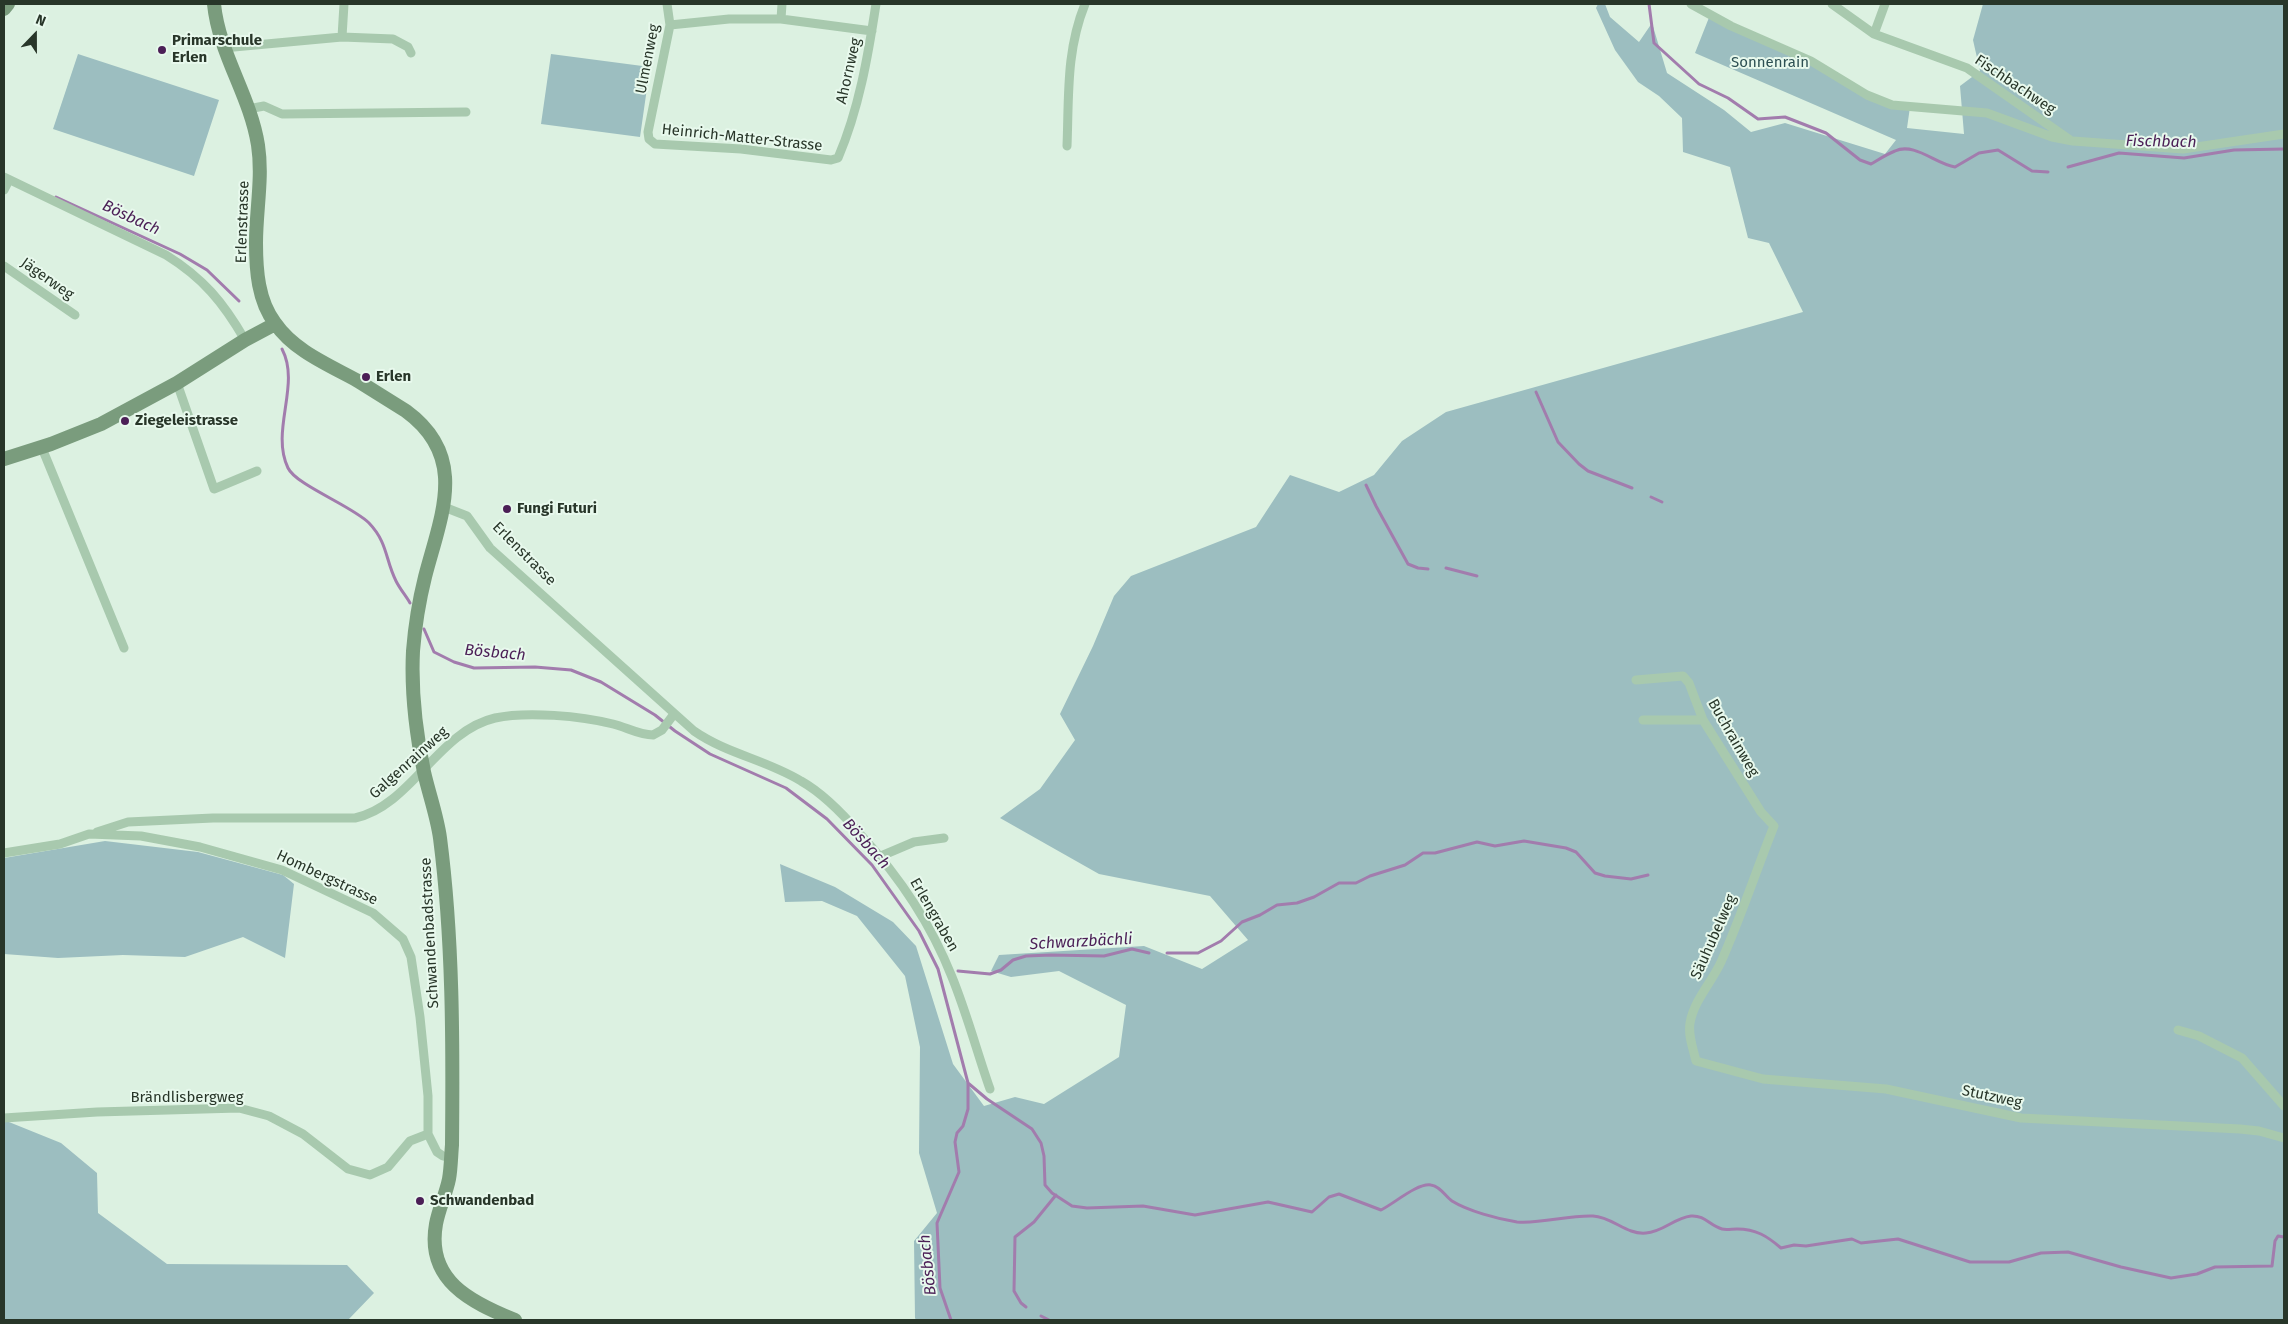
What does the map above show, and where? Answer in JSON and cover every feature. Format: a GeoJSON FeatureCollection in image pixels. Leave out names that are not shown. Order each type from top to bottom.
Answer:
{"type":"FeatureCollection","features":[{"type":"Feature","properties":{"kind":"street"},"geometry":{"type":"LineString","coordinates":[[4,9],[8,4]]}},
{"type":"Feature","properties":{"kind":"street","name":"Erlenstrasse"},"geometry":{"type":"LineString","coordinates":[[214,4],[223,48],[248,109],[257,143],[260,175],[256,239],[257,265],[265,305],[275,324],[301,348],[406,411],[421,423],[435,442],[444,464],[447,484],[444,507],[467,516],[490,548],[672,717]]}},
{"type":"Feature","properties":{"kind":"street"},"geometry":{"type":"LineString","coordinates":[[342,37],[344,4]]}},
{"type":"Feature","properties":{"kind":"street","name":"Ulmenweg"},"geometry":{"type":"LineString","coordinates":[[650,120],[670,25],[667,4]]}},
{"type":"Feature","properties":{"kind":"street"},"geometry":{"type":"LineString","coordinates":[[781,19],[782,4]]}},
{"type":"Feature","properties":{"kind":"street","name":"Ahornweg"},"geometry":{"type":"LineString","coordinates":[[844,144],[863,79],[876,4]]}},
{"type":"Feature","properties":{"kind":"street"},"geometry":{"type":"LineString","coordinates":[[1067,146],[1070,60],[1076,26],[1085,4]]}},
{"type":"Feature","properties":{"kind":"street"},"geometry":{"type":"LineString","coordinates":[[1691,4],[1731,26],[1812,61],[1867,95],[1884,103],[1900,107],[1987,113],[2052,138],[2072,141],[2182,149],[2284,134]]}},
{"type":"Feature","properties":{"kind":"street","name":"Fischbachweg"},"geometry":{"type":"LineString","coordinates":[[1832,4],[1874,34],[1967,68],[2072,141]]}},
{"type":"Feature","properties":{"kind":"street"},"geometry":{"type":"LineString","coordinates":[[1874,34],[1885,4]]}},
{"type":"Feature","properties":{"kind":"street"},"geometry":{"type":"LineString","coordinates":[[670,25],[729,19],[781,19],[872,31]]}},
{"type":"Feature","properties":{"kind":"street"},"geometry":{"type":"LineString","coordinates":[[223,48],[342,37],[393,39],[408,47],[411,53]]}},
{"type":"Feature","properties":{"kind":"street"},"geometry":{"type":"LineString","coordinates":[[248,109],[264,106],[282,114],[466,112]]}},
{"type":"Feature","properties":{"kind":"street","name":"Heinrich-Matter-Strasse"},"geometry":{"type":"LineString","coordinates":[[650,120],[649,139],[655,144],[741,149],[832,160],[838,158],[844,144]]}},
{"type":"Feature","properties":{"kind":"street"},"geometry":{"type":"LineString","coordinates":[[4,190],[7,179],[166,254],[186,268],[219,299],[245,340]]}},
{"type":"Feature","properties":{"kind":"street","name":"Jägerweg"},"geometry":{"type":"LineString","coordinates":[[4,266],[75,315]]}},
{"type":"Feature","properties":{"kind":"street"},"geometry":{"type":"LineString","coordinates":[[4,459],[42,448],[85,432],[177,383],[245,340],[275,324]]}},
{"type":"Feature","properties":{"kind":"street"},"geometry":{"type":"LineString","coordinates":[[177,383],[214,489],[256,471]]}},
{"type":"Feature","properties":{"kind":"street"},"geometry":{"type":"LineString","coordinates":[[42,448],[124,648]]}},
{"type":"Feature","properties":{"kind":"street","name":"Schwandenbadstrasse"},"geometry":{"type":"LineString","coordinates":[[444,507],[422,592],[414,649],[413,689],[424,770],[440,837],[449,927],[452,1100],[451,1158],[448,1180],[436,1222],[434,1240],[439,1264],[448,1279],[460,1292],[478,1304],[515,1320]]}},
{"type":"Feature","properties":{"kind":"street","name":"Buchrainweg"},"geometry":{"type":"LineString","coordinates":[[1636,680],[1683,676],[1689,683],[1703,720],[1761,812],[1774,826]]}},
{"type":"Feature","properties":{"kind":"street","name":"Galgenrainweg"},"geometry":{"type":"LineString","coordinates":[[89,834],[128,822],[213,818],[355,818],[377,811],[424,770],[464,731],[474,725],[498,718],[568,716],[613,724],[648,735],[657,734],[672,717]]}},
{"type":"Feature","properties":{"kind":"street","name":"Erlengraben"},"geometry":{"type":"LineString","coordinates":[[672,717],[707,740],[787,773],[815,790],[881,856],[925,921],[943,956],[953,979],[990,1089]]}},
{"type":"Feature","properties":{"kind":"street"},"geometry":{"type":"LineString","coordinates":[[1643,720],[1703,720]]}},
{"type":"Feature","properties":{"kind":"street","name":"Säuhubelweg"},"geometry":{"type":"LineString","coordinates":[[1696,1061],[1690,1032],[1692,1015],[1700,997],[1714,977],[1736,930],[1774,826]]}},
{"type":"Feature","properties":{"kind":"street","name":"Hombergstrasse"},"geometry":{"type":"LineString","coordinates":[[4,853],[60,844],[89,834],[141,836],[200,848],[282,870],[373,913],[395,930],[408,948],[414,969],[428,1096],[428,1134]]}},
{"type":"Feature","properties":{"kind":"street"},"geometry":{"type":"LineString","coordinates":[[881,856],[914,842],[944,838]]}},
{"type":"Feature","properties":{"kind":"street"},"geometry":{"type":"LineString","coordinates":[[2178,1030],[2198,1036],[2242,1058],[2284,1106]]}},
{"type":"Feature","properties":{"kind":"street","name":"Stutzweg"},"geometry":{"type":"LineString","coordinates":[[1696,1061],[1763,1079],[1886,1089],[2021,1118],[2240,1129],[2260,1131],[2284,1138]]}},
{"type":"Feature","properties":{"kind":"street","name":"Brändlisbergweg"},"geometry":{"type":"LineString","coordinates":[[4,1118],[239,1108],[270,1116],[303,1134],[348,1169],[370,1175],[388,1168],[410,1141],[428,1134]]}},
{"type":"Feature","properties":{"kind":"street"},"geometry":{"type":"LineString","coordinates":[[428,1134],[437,1152],[451,1158]]}},
{"type":"Feature","properties":{"kind":"green space","name":"Sonnenrain"},"geometry":{"type":"Polygon","coordinates":[[[1598,4],[1605,4],[1610,17],[1639,42],[1652,23],[1667,73],[1724,110],[1751,132],[1785,123],[1885,154],[1896,140],[1695,53],[1710,15],[1777,45],[1867,95],[1910,107],[1907,128],[1964,134],[1960,86],[1980,71],[1973,40],[1983,4],[2284,4],[2284,1320],[916,1320],[914,1241],[937,1213],[919,1153],[920,1047],[905,976],[857,916],[822,901],[785,902],[780,864],[835,887],[893,922],[916,946],[953,1064],[984,1106],[1015,1097],[1044,1104],[1119,1057],[1126,1005],[1059,971],[1011,977],[991,971],[999,955],[1144,946],[1202,969],[1248,940],[1210,896],[1099,874],[1000,818],[1040,789],[1075,740],[1060,714],[1093,646],[1114,596],[1131,576],[1256,527],[1290,475],[1339,492],[1374,475],[1402,441],[1446,412],[1803,312],[1769,243],[1748,238],[1730,167],[1683,152],[1682,118],[1659,96],[1638,82],[1615,50],[1596,8],[1598,4]]]}},
{"type":"Feature","properties":{"kind":"green space"},"geometry":{"type":"Polygon","coordinates":[[[78,54],[219,100],[194,176],[53,129],[78,54]]]}},
{"type":"Feature","properties":{"kind":"green space"},"geometry":{"type":"Polygon","coordinates":[[[551,54],[650,67],[640,137],[541,124],[551,54]]]}},
{"type":"Feature","properties":{"kind":"green space"},"geometry":{"type":"Polygon","coordinates":[[[105,841],[198,852],[283,875],[294,884],[285,958],[243,937],[185,957],[123,955],[58,958],[4,954],[4,858],[105,841]]]}},
{"type":"Feature","properties":{"kind":"green space"},"geometry":{"type":"Polygon","coordinates":[[[4,1120],[61,1143],[97,1173],[98,1213],[167,1264],[347,1265],[374,1293],[348,1320],[4,1320],[4,1120]]]}},
{"type":"Feature","properties":{"kind":"waterway","name":"Fischbach"},"geometry":{"type":"LineString","coordinates":[[1649,4],[1654,43],[1699,84],[1728,98],[1758,119],[1785,117],[1826,133],[1860,160],[1871,164],[1895,151],[1910,149],[1955,167],[1979,153],[1998,150],[2032,171],[2048,172]]}},
{"type":"Feature","properties":{"kind":"waterway","name":"Fischbach"},"geometry":{"type":"LineString","coordinates":[[2068,167],[2119,153],[2184,158],[2234,150],[2284,149]]}},
{"type":"Feature","properties":{"kind":"waterway","name":"Bösbach"},"geometry":{"type":"LineString","coordinates":[[56,197],[180,254],[207,270],[239,301]]}},
{"type":"Feature","properties":{"kind":"waterway","name":"Bösbach"},"geometry":{"type":"LineString","coordinates":[[282,349],[287,363],[288,377],[282,438],[283,453],[288,468],[293,475],[361,516],[369,523],[380,537],[392,573],[410,603]]}},
{"type":"Feature","properties":{"kind":"waterway"},"geometry":{"type":"LineString","coordinates":[[1536,392],[1558,442],[1579,464],[1588,471],[1632,488]]}},
{"type":"Feature","properties":{"kind":"waterway"},"geometry":{"type":"LineString","coordinates":[[1366,485],[1408,564],[1428,569]]}},
{"type":"Feature","properties":{"kind":"waterway"},"geometry":{"type":"LineString","coordinates":[[1651,497],[1662,502]]}},
{"type":"Feature","properties":{"kind":"waterway"},"geometry":{"type":"LineString","coordinates":[[1446,568],[1477,576]]}},
{"type":"Feature","properties":{"kind":"waterway","name":"Bösbach"},"geometry":{"type":"LineString","coordinates":[[424,629],[434,652],[454,662],[474,668],[535,667],[571,670],[601,682],[655,715],[710,754],[786,788],[827,819],[872,865],[919,931],[938,969],[968,1083],[968,1109],[963,1126],[957,1133],[955,1142],[959,1172],[937,1223],[940,1288],[951,1320]]}},
{"type":"Feature","properties":{"kind":"waterway","name":"Schwarzbächli"},"geometry":{"type":"LineString","coordinates":[[1167,953],[1198,953],[1221,941],[1242,922],[1260,915],[1277,905],[1297,903],[1314,897],[1339,883],[1356,883],[1370,876],[1405,865],[1423,853],[1435,853],[1477,842],[1495,846],[1524,841],[1566,848],[1576,852],[1595,873],[1631,879],[1648,875]]}},
{"type":"Feature","properties":{"kind":"waterway","name":"Schwarzbächli"},"geometry":{"type":"LineString","coordinates":[[958,971],[990,974],[1001,970],[1013,960],[1026,956],[1104,956],[1132,949],[1149,953]]}},
{"type":"Feature","properties":{"kind":"waterway"},"geometry":{"type":"LineString","coordinates":[[968,1083],[987,1099],[1032,1129],[1041,1143],[1044,1156],[1045,1185],[1052,1193],[1072,1206],[1087,1208],[1143,1206],[1195,1215],[1268,1202],[1312,1212],[1329,1197],[1339,1194],[1381,1210],[1413,1190],[1425,1185],[1431,1185],[1440,1189],[1452,1201],[1466,1208],[1492,1217],[1517,1222],[1593,1216],[1607,1219],[1632,1231],[1646,1233],[1658,1230],[1679,1219],[1696,1216],[1722,1229],[1744,1229],[1756,1232],[1781,1248],[1852,1239],[1861,1243],[1898,1239],[1970,1262],[2009,1262],[2041,1253],[2068,1252],[2121,1267],[2171,1278],[2197,1274],[2215,1267],[2272,1266],[2275,1241],[2278,1236],[2284,1237]]}},
{"type":"Feature","properties":{"kind":"waterway"},"geometry":{"type":"LineString","coordinates":[[1026,1307],[1021,1303],[1014,1291],[1015,1237],[1034,1222],[1056,1195]]}},
{"type":"Feature","properties":{"kind":"waterway"},"geometry":{"type":"LineString","coordinates":[[1041,1316],[1049,1320]]}},
{"type":"Feature","properties":{"kind":"place","name":"Primarschule Erlen"},"geometry":{"type":"Point","coordinates":[162,50]}},
{"type":"Feature","properties":{"kind":"place","name":"Erlen"},"geometry":{"type":"Point","coordinates":[366,377]}},
{"type":"Feature","properties":{"kind":"place","name":"Ziegeleistrasse"},"geometry":{"type":"Point","coordinates":[125,421]}},
{"type":"Feature","properties":{"kind":"place","name":"Fungi Futuri"},"geometry":{"type":"Point","coordinates":[507,509]}},
{"type":"Feature","properties":{"kind":"place","name":"Schwandenbad"},"geometry":{"type":"Point","coordinates":[420,1201]}}]}
